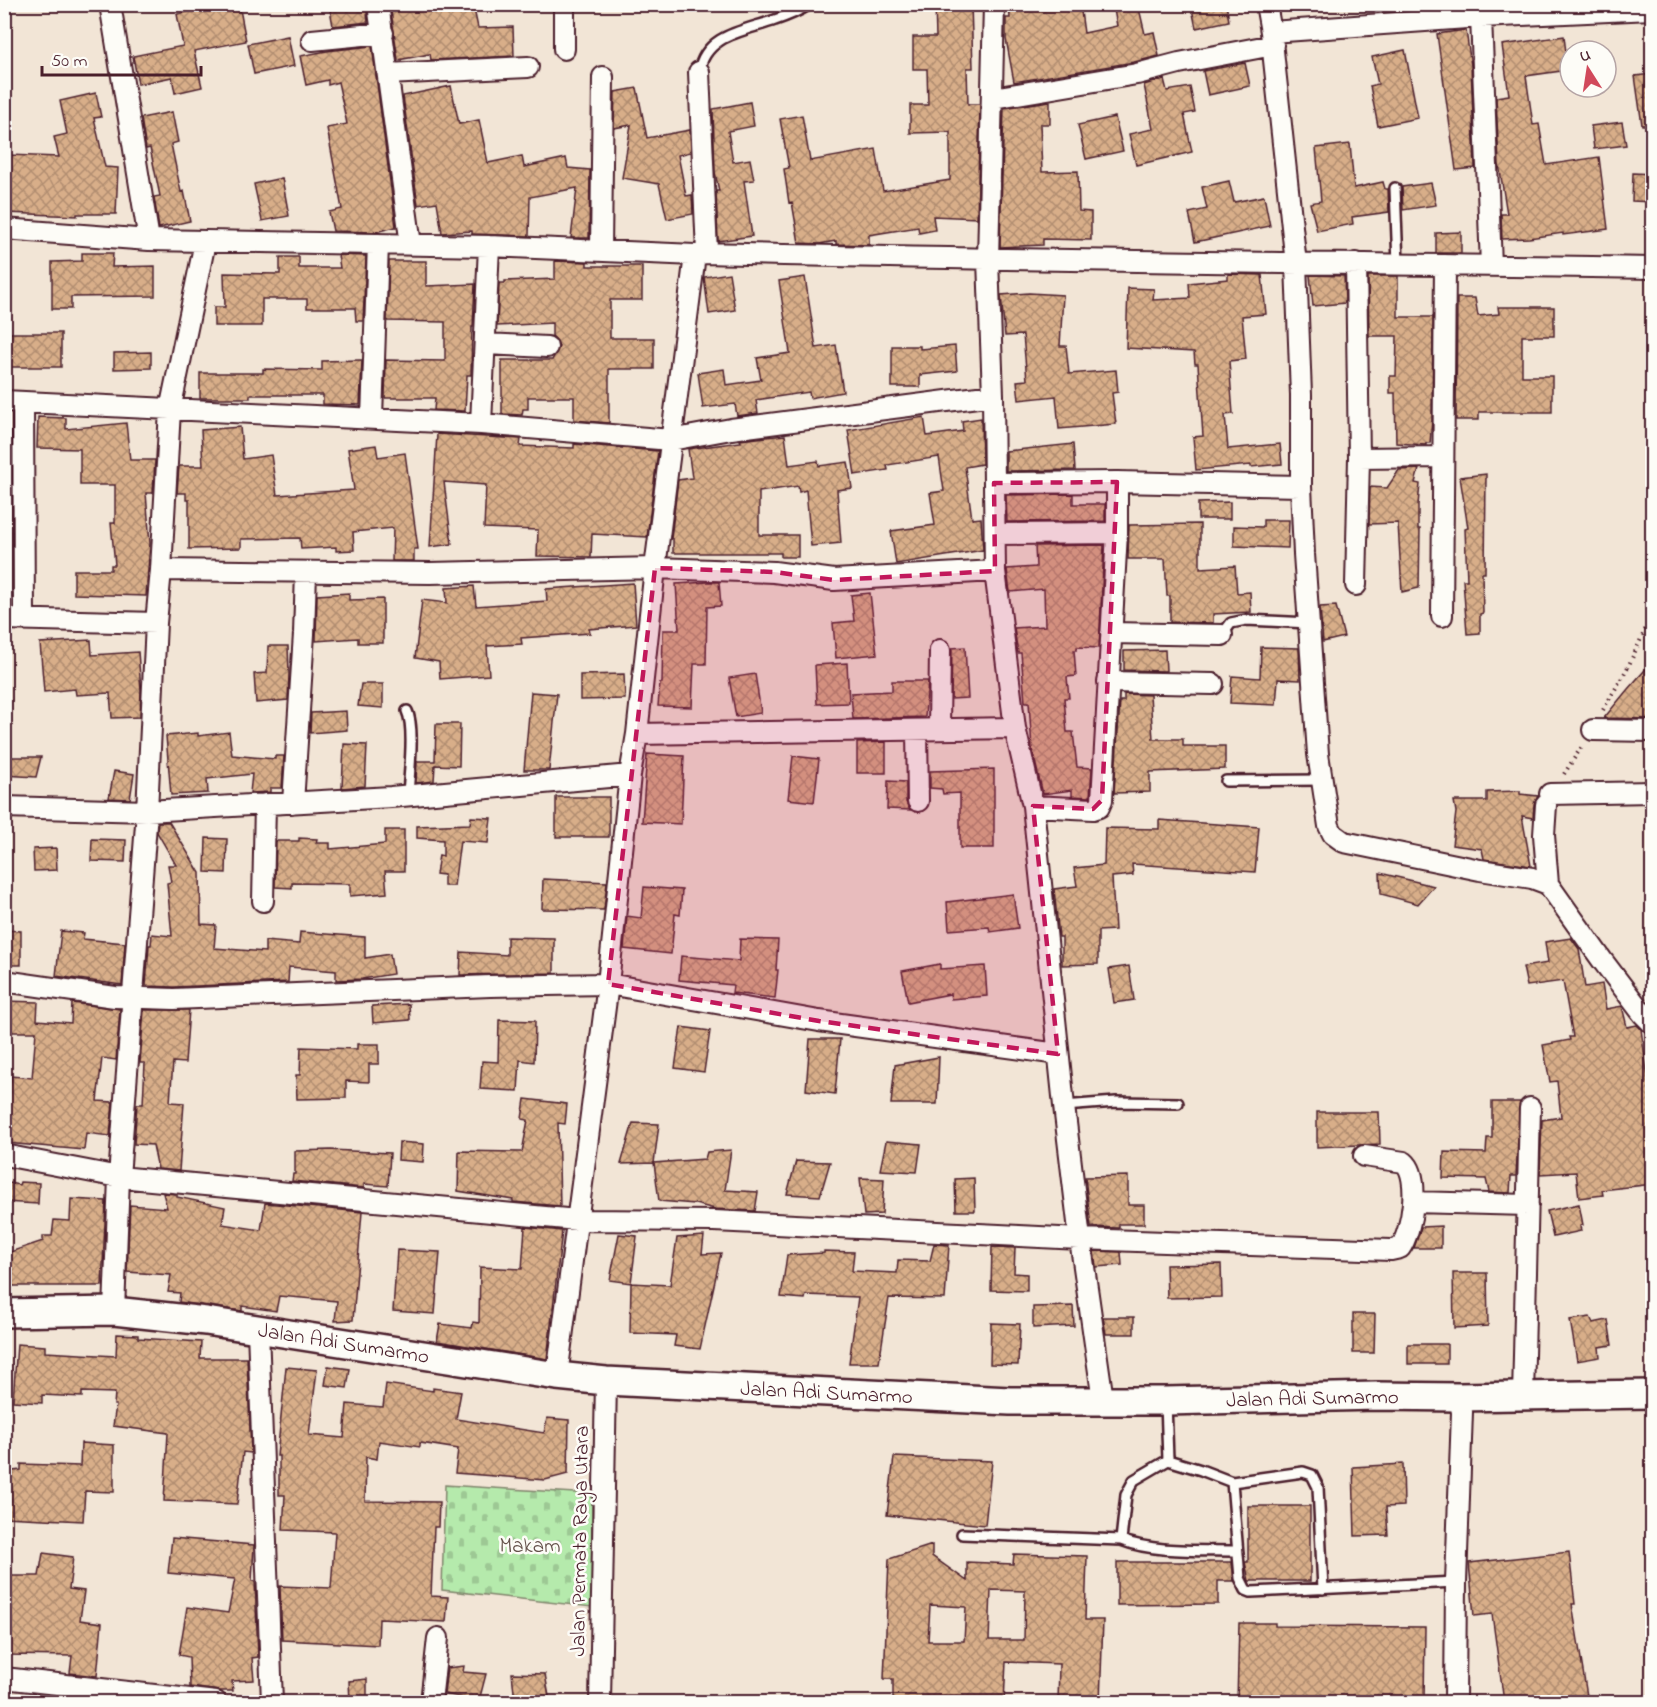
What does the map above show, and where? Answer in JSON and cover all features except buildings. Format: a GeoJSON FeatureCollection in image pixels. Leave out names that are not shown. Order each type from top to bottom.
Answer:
{"type":"FeatureCollection","features":[{"type":"Feature","properties":{"kind":"main road","name":"Jalan Adi Sumarmo"},"geometry":{"type":"LineString","coordinates":[[4,1313],[114,1311],[206,1321],[557,1376],[606,1381],[1010,1401],[1103,1400],[1167,1409],[1376,1396],[1460,1404],[1522,1396],[1653,1394]]}},
{"type":"Feature","properties":{"kind":"street"},"geometry":{"type":"LineString","coordinates":[[110,4],[149,240]]}},
{"type":"Feature","properties":{"kind":"street"},"geometry":{"type":"LineString","coordinates":[[378,4],[411,245]]}},
{"type":"Feature","properties":{"kind":"street"},"geometry":{"type":"LineString","coordinates":[[564,4],[564,50]]}},
{"type":"Feature","properties":{"kind":"street"},"geometry":{"type":"LineString","coordinates":[[994,4],[988,260],[993,395],[995,571],[1015,728],[1033,806],[1064,1106],[1103,1400]]}},
{"type":"Feature","properties":{"kind":"street"},"geometry":{"type":"LineString","coordinates":[[1266,4],[1272,38],[1296,264],[1301,395],[1301,486],[1322,780],[1329,826],[1333,834],[1344,842],[1480,870],[1532,878],[1548,884]]}},
{"type":"Feature","properties":{"kind":"street"},"geometry":{"type":"LineString","coordinates":[[993,98],[1137,74],[1272,38],[1564,9],[1653,9]]}},
{"type":"Feature","properties":{"kind":"street"},"geometry":{"type":"LineString","coordinates":[[1481,17],[1491,266]]}},
{"type":"Feature","properties":{"kind":"street"},"geometry":{"type":"LineString","coordinates":[[312,40],[383,33]]}},
{"type":"Feature","properties":{"kind":"street"},"geometry":{"type":"LineString","coordinates":[[388,74],[528,67]]}},
{"type":"Feature","properties":{"kind":"street"},"geometry":{"type":"LineString","coordinates":[[557,1376],[608,984],[630,774],[637,734],[671,440],[701,254],[699,72]]}},
{"type":"Feature","properties":{"kind":"street"},"geometry":{"type":"LineString","coordinates":[[601,250],[603,77]]}},
{"type":"Feature","properties":{"kind":"street"},"geometry":{"type":"LineString","coordinates":[[4,229],[149,240],[489,246],[701,254],[1653,268]]}},
{"type":"Feature","properties":{"kind":"street"},"geometry":{"type":"LineString","coordinates":[[114,1311],[119,1177],[147,811],[156,622],[170,410],[206,242]]}},
{"type":"Feature","properties":{"kind":"street"},"geometry":{"type":"LineString","coordinates":[[372,418],[378,244]]}},
{"type":"Feature","properties":{"kind":"street"},"geometry":{"type":"LineString","coordinates":[[481,424],[489,246]]}},
{"type":"Feature","properties":{"kind":"street"},"geometry":{"type":"LineString","coordinates":[[1356,263],[1359,458],[1356,585]]}},
{"type":"Feature","properties":{"kind":"street"},"geometry":{"type":"LineString","coordinates":[[1442,616],[1445,265]]}},
{"type":"Feature","properties":{"kind":"street"},"geometry":{"type":"LineString","coordinates":[[485,344],[547,347]]}},
{"type":"Feature","properties":{"kind":"street"},"geometry":{"type":"LineString","coordinates":[[156,622],[14,619],[14,402],[481,424],[671,440],[731,429],[993,395]]}},
{"type":"Feature","properties":{"kind":"street"},"geometry":{"type":"LineString","coordinates":[[1359,458],[1443,457]]}},
{"type":"Feature","properties":{"kind":"street"},"geometry":{"type":"LineString","coordinates":[[994,483],[1117,482],[1301,486]]}},
{"type":"Feature","properties":{"kind":"street"},"geometry":{"type":"LineString","coordinates":[[1033,806],[1093,809],[1099,807],[1102,800],[1117,533],[1117,482]]}},
{"type":"Feature","properties":{"kind":"street"},"geometry":{"type":"LineString","coordinates":[[995,534],[1117,533]]}},
{"type":"Feature","properties":{"kind":"street"},"geometry":{"type":"LineString","coordinates":[[161,570],[430,573],[655,568],[774,572],[834,580],[995,571]]}},
{"type":"Feature","properties":{"kind":"street"},"geometry":{"type":"LineString","coordinates":[[293,803],[306,572]]}},
{"type":"Feature","properties":{"kind":"street"},"geometry":{"type":"LineString","coordinates":[[1111,633],[1222,635]]}},
{"type":"Feature","properties":{"kind":"street"},"geometry":{"type":"LineString","coordinates":[[939,729],[940,650]]}},
{"type":"Feature","properties":{"kind":"street"},"geometry":{"type":"LineString","coordinates":[[1108,682],[1213,684]]}},
{"type":"Feature","properties":{"kind":"street"},"geometry":{"type":"LineString","coordinates":[[637,734],[1015,728]]}},
{"type":"Feature","properties":{"kind":"street"},"geometry":{"type":"LineString","coordinates":[[917,729],[918,801]]}},
{"type":"Feature","properties":{"kind":"street"},"geometry":{"type":"LineString","coordinates":[[1593,730],[1653,731]]}},
{"type":"Feature","properties":{"kind":"street"},"geometry":{"type":"LineString","coordinates":[[4,807],[147,811],[408,795],[630,774]]}},
{"type":"Feature","properties":{"kind":"street"},"geometry":{"type":"LineString","coordinates":[[1653,792],[1548,799],[1544,834],[1548,884],[1602,960],[1643,1014],[1653,1023]]}},
{"type":"Feature","properties":{"kind":"street"},"geometry":{"type":"LineString","coordinates":[[263,901],[265,804]]}},
{"type":"Feature","properties":{"kind":"street"},"geometry":{"type":"LineString","coordinates":[[4,981],[131,998],[210,999],[490,986],[608,984],[819,1021],[1058,1054]]}},
{"type":"Feature","properties":{"kind":"street"},"geometry":{"type":"LineString","coordinates":[[1522,1396],[1530,1108]]}},
{"type":"Feature","properties":{"kind":"street"},"geometry":{"type":"LineString","coordinates":[[4,1155],[119,1177],[577,1220],[714,1221],[1080,1239],[1391,1250],[1400,1248],[1404,1243],[1413,1202],[1413,1179],[1409,1166],[1392,1159],[1364,1156]]}},
{"type":"Feature","properties":{"kind":"street"},"geometry":{"type":"LineString","coordinates":[[1413,1202],[1528,1205]]}},
{"type":"Feature","properties":{"kind":"street"},"geometry":{"type":"LineString","coordinates":[[258,1330],[272,1702]]}},
{"type":"Feature","properties":{"kind":"street","name":"Jalan Permata Raya Utara"},"geometry":{"type":"LineString","coordinates":[[600,1702],[606,1381]]}},
{"type":"Feature","properties":{"kind":"street"},"geometry":{"type":"LineString","coordinates":[[1455,1702],[1460,1404]]}},
{"type":"Feature","properties":{"kind":"street"},"geometry":{"type":"LineString","coordinates":[[431,1702],[438,1638]]}},
{"type":"Feature","properties":{"kind":"street"},"geometry":{"type":"LineString","coordinates":[[4,1678],[216,1702]]}},
{"type":"Feature","properties":{"kind":"lane"},"geometry":{"type":"LineString","coordinates":[[699,72],[706,51],[732,33],[775,20],[810,4]]}},
{"type":"Feature","properties":{"kind":"lane"},"geometry":{"type":"LineString","coordinates":[[1395,188],[1398,264]]}},
{"type":"Feature","properties":{"kind":"lane"},"geometry":{"type":"LineString","coordinates":[[1222,635],[1231,623],[1246,620],[1310,623]]}},
{"type":"Feature","properties":{"kind":"lane"},"geometry":{"type":"LineString","coordinates":[[407,711],[410,716],[408,795]]}},
{"type":"Feature","properties":{"kind":"lane"},"geometry":{"type":"LineString","coordinates":[[1226,781],[1322,780]]}},
{"type":"Feature","properties":{"kind":"lane"},"geometry":{"type":"LineString","coordinates":[[1064,1106],[1116,1102],[1178,1103]]}},
{"type":"Feature","properties":{"kind":"lane"},"geometry":{"type":"LineString","coordinates":[[1167,1409],[1168,1460]]}},
{"type":"Feature","properties":{"kind":"lane"},"geometry":{"type":"LineString","coordinates":[[1121,1540],[1126,1495],[1134,1480],[1168,1460],[1232,1482],[1303,1472],[1312,1475],[1318,1487],[1323,1588]]}},
{"type":"Feature","properties":{"kind":"lane"},"geometry":{"type":"LineString","coordinates":[[1232,1482],[1237,1551],[1242,1585],[1246,1590],[1251,1592],[1456,1582]]}},
{"type":"Feature","properties":{"kind":"lane"},"geometry":{"type":"LineString","coordinates":[[962,1534],[1121,1540],[1135,1546],[1156,1548],[1237,1551]]}},
{"type":"Feature","properties":{"kind":"highlighted area"},"geometry":{"type":"Polygon","coordinates":[[[1117,482],[1102,800],[1093,809],[1033,806],[1058,1054],[819,1021],[608,984],[655,568],[774,572],[834,580],[995,571],[994,483],[1117,482]]]}},
{"type":"Feature","properties":{"kind":"green space","name":"Makam"},"geometry":{"type":"Polygon","coordinates":[[[445,1485],[592,1494],[592,1607],[442,1590],[445,1485]]]}}]}
